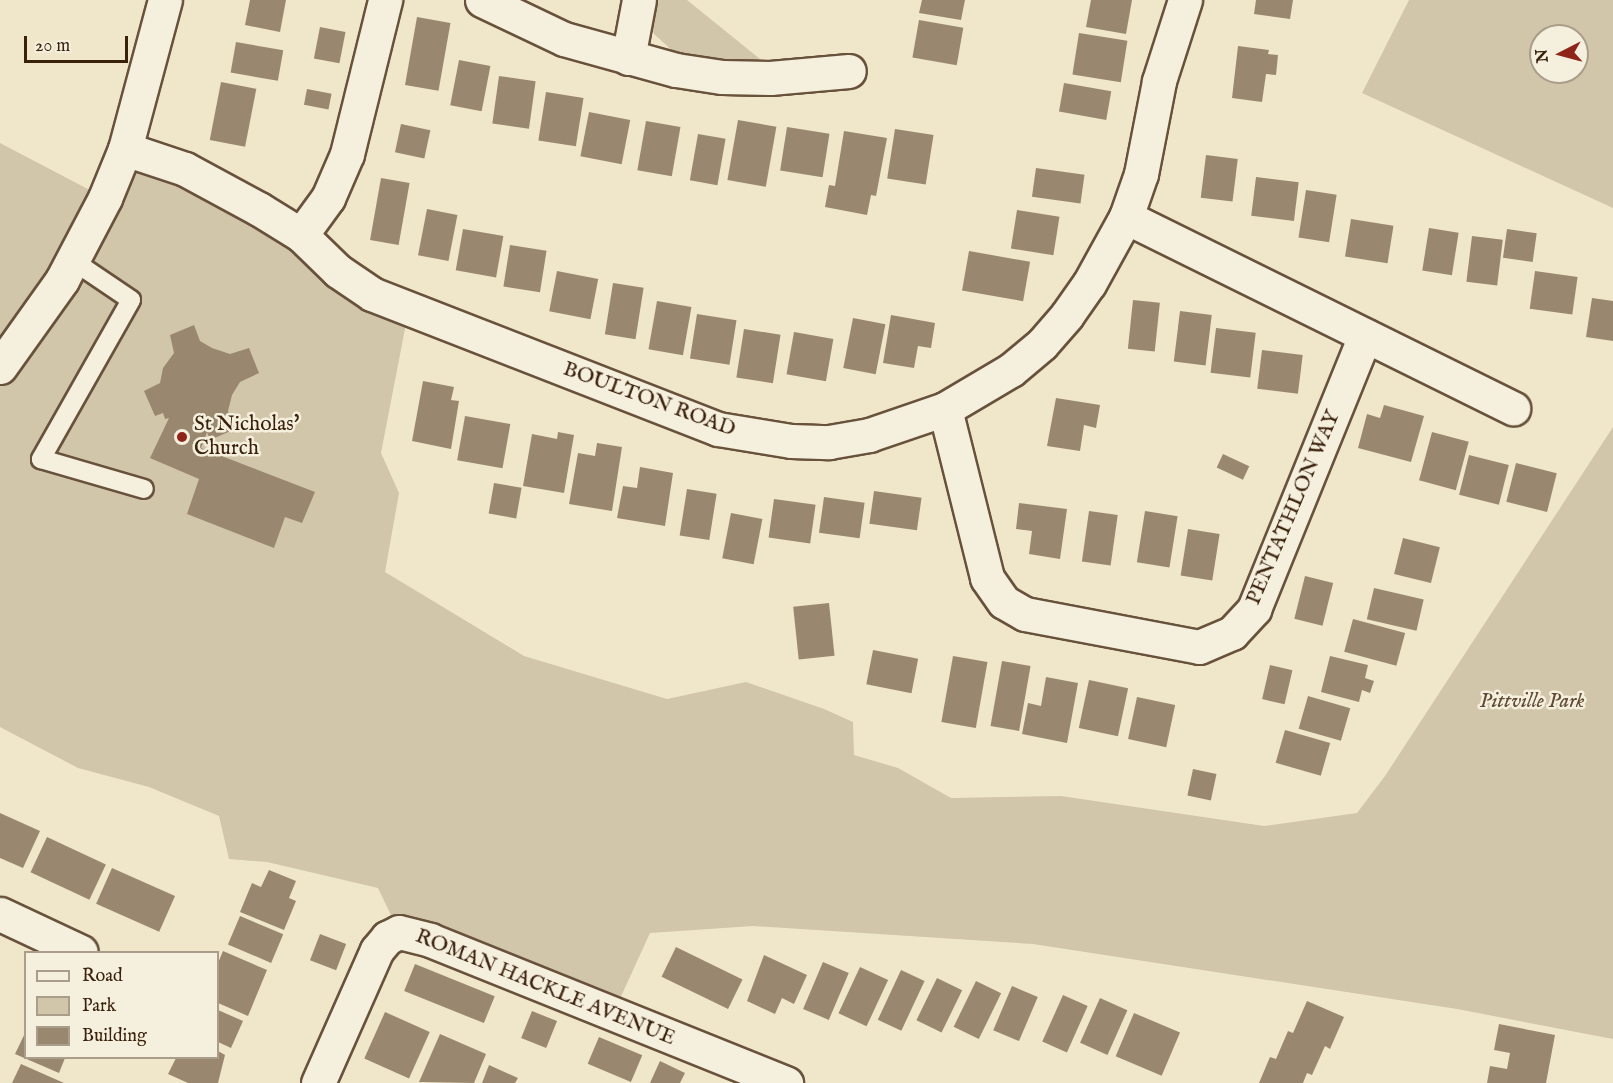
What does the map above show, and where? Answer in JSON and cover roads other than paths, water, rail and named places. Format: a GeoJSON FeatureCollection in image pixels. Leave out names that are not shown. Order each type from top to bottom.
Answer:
{"type":"FeatureCollection","features":[{"type":"Feature","properties":{"kind":"street"},"geometry":{"type":"LineString","coordinates":[[0,367],[25,335],[72,260],[105,198],[125,149],[165,0]]}},
{"type":"Feature","properties":{"kind":"street"},"geometry":{"type":"LineString","coordinates":[[301,235],[328,198],[347,154],[385,0]]}},
{"type":"Feature","properties":{"kind":"street"},"geometry":{"type":"LineString","coordinates":[[482,0],[564,39],[628,58],[722,77],[770,78],[849,71]]}},
{"type":"Feature","properties":{"kind":"street"},"geometry":{"type":"LineString","coordinates":[[628,58],[639,0]]}},
{"type":"Feature","properties":{"kind":"street","name":"BOULTON ROAD"},"geometry":{"type":"LineString","coordinates":[[125,149],[185,169],[301,235],[338,271],[372,294],[718,429],[773,439],[829,442],[869,435],[945,409],[1011,370],[1042,344],[1089,284],[1126,217],[1141,174],[1159,81],[1185,0]]}},
{"type":"Feature","properties":{"kind":"street"},"geometry":{"type":"LineString","coordinates":[[1126,217],[1513,408]]}},
{"type":"Feature","properties":{"kind":"street","name":"PENTATHLON WAY"},"geometry":{"type":"LineString","coordinates":[[945,409],[987,578],[1004,602],[1025,614],[1199,647],[1232,633],[1254,609],[1365,336]]}},
{"type":"Feature","properties":{"kind":"street"},"geometry":{"type":"LineString","coordinates":[[0,916],[79,951]]}},
{"type":"Feature","properties":{"kind":"street","name":"ROMAN HACKLE AVENUE"},"geometry":{"type":"LineString","coordinates":[[318,1083],[377,950],[387,938],[399,932],[430,939],[786,1083]]}},
{"type":"Feature","properties":{"kind":"lane"},"geometry":{"type":"LineString","coordinates":[[72,260],[131,300],[40,459],[144,489]]}},
{"type":"Feature","properties":{"kind":"place","name":"St Nicholas' Church"},"geometry":{"type":"Point","coordinates":[182,437]}},
{"type":"Feature","properties":{"kind":"park label","name":"Pittville Park"},"geometry":{"type":"Point","coordinates":[1532,702]}}]}
